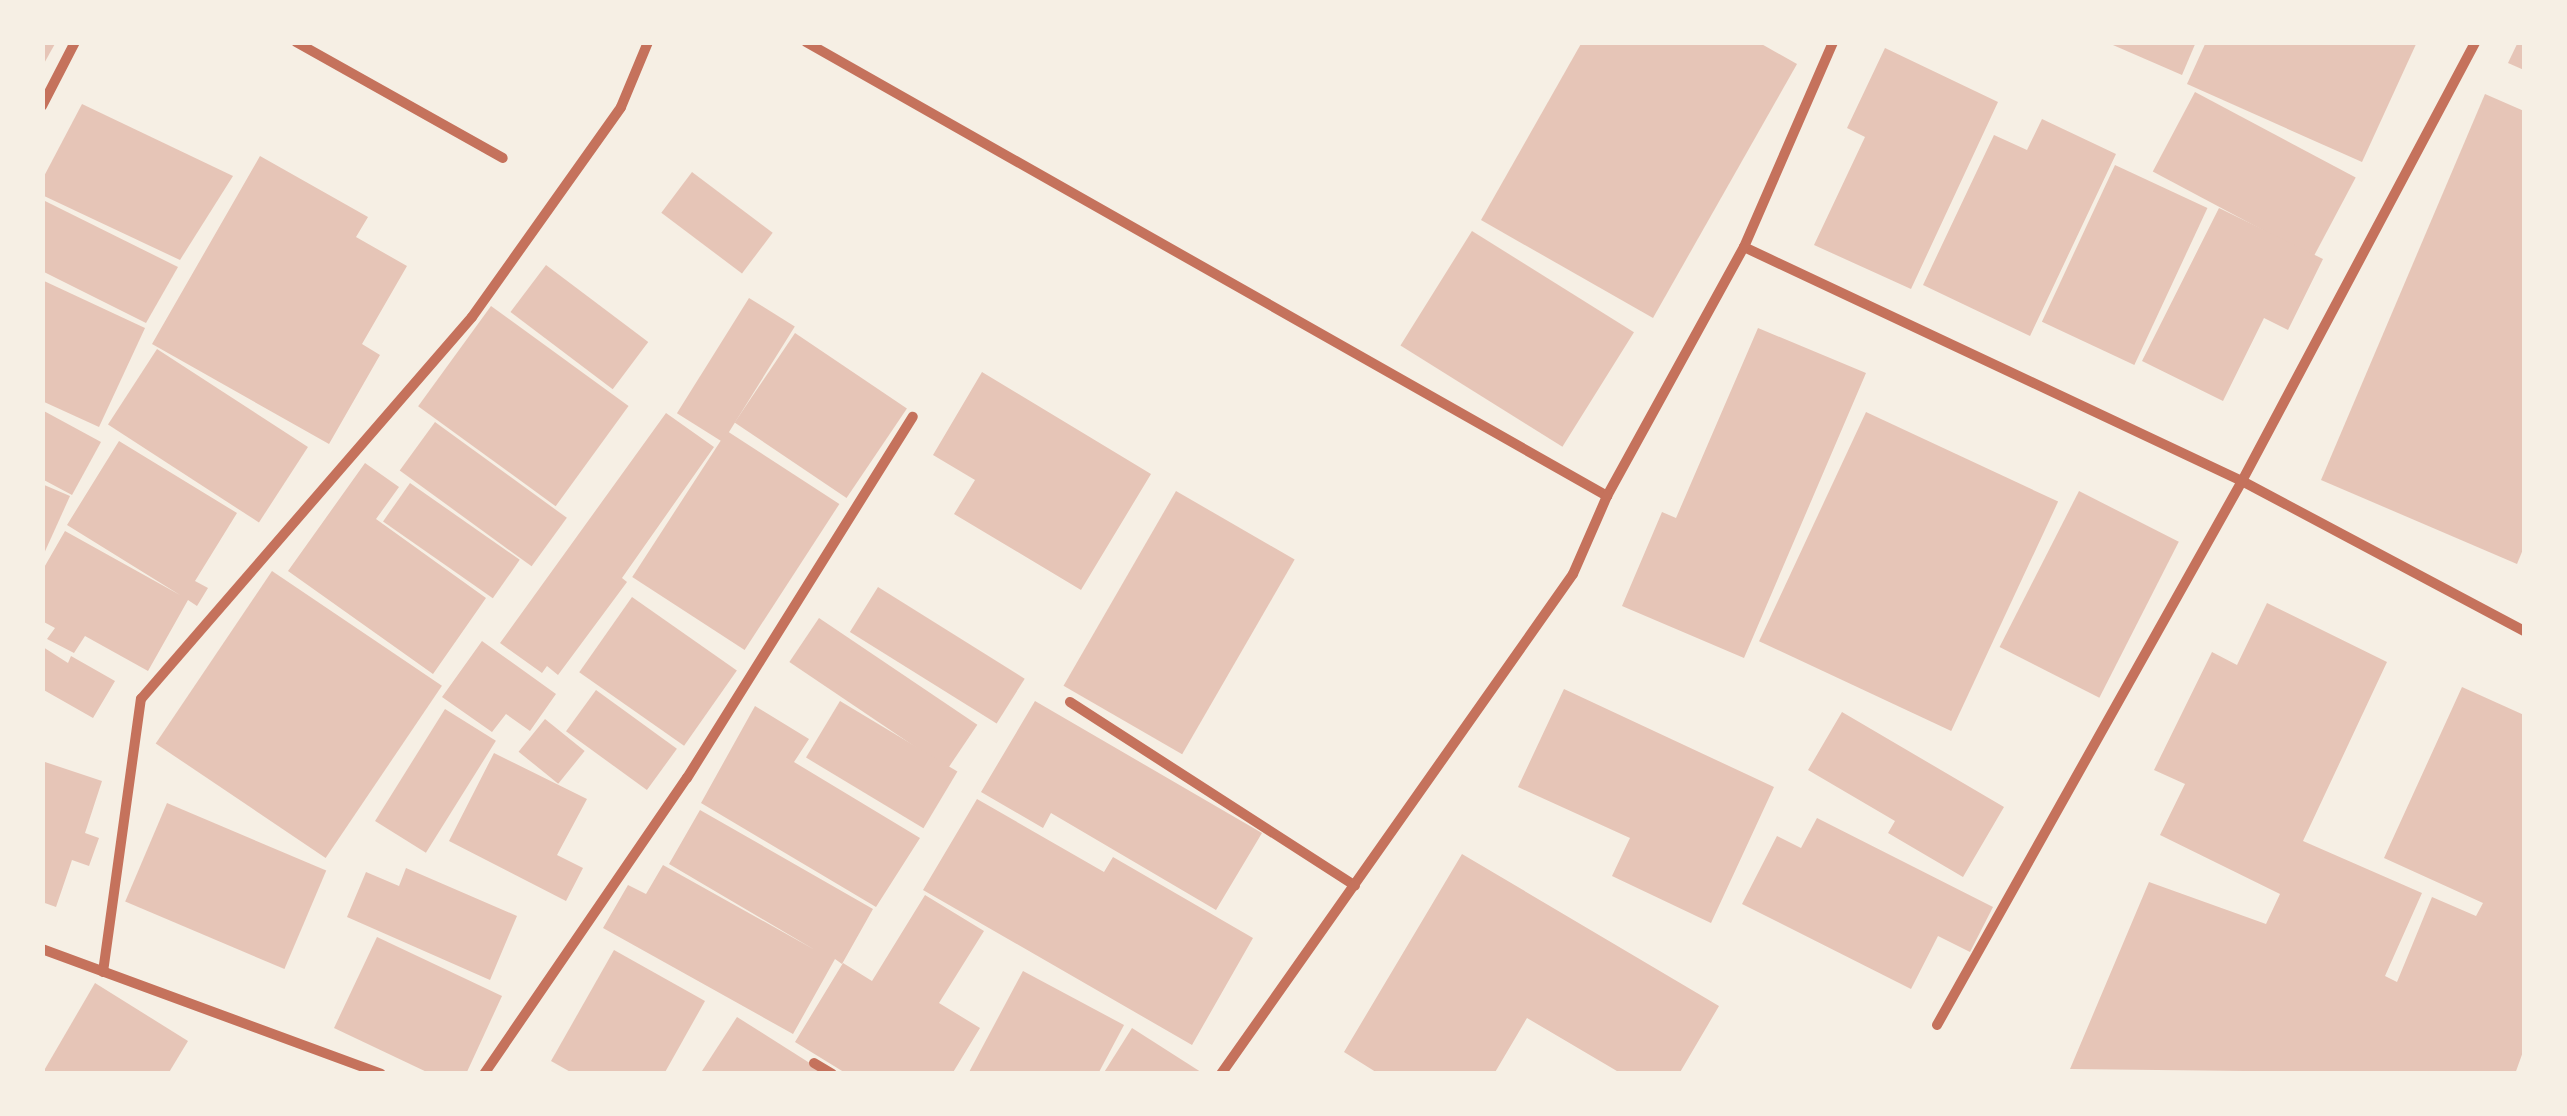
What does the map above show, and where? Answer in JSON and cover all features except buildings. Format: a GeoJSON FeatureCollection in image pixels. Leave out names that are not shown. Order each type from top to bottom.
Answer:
{"type":"FeatureCollection","features":[{"type":"Feature","properties":{"kind":"street"},"geometry":{"type":"LineString","coordinates":[[42,106],[75,42]]}},
{"type":"Feature","properties":{"kind":"street"},"geometry":{"type":"LineString","coordinates":[[296,42],[503,158]]}},
{"type":"Feature","properties":{"kind":"street"},"geometry":{"type":"LineString","coordinates":[[103,972],[142,699],[472,317],[622,107],[648,42]]}},
{"type":"Feature","properties":{"kind":"street"},"geometry":{"type":"LineString","coordinates":[[806,42],[1607,496]]}},
{"type":"Feature","properties":{"kind":"street"},"geometry":{"type":"LineString","coordinates":[[1222,1074],[1573,574],[1607,496],[1744,247],[1833,42]]}},
{"type":"Feature","properties":{"kind":"street"},"geometry":{"type":"LineString","coordinates":[[1937,1025],[2242,482],[2476,42]]}},
{"type":"Feature","properties":{"kind":"street"},"geometry":{"type":"LineString","coordinates":[[1744,247],[2242,482],[2524,631]]}},
{"type":"Feature","properties":{"kind":"street"},"geometry":{"type":"LineString","coordinates":[[484,1074],[687,778],[913,417]]}},
{"type":"Feature","properties":{"kind":"street"},"geometry":{"type":"LineString","coordinates":[[1070,702],[1356,886]]}},
{"type":"Feature","properties":{"kind":"street"},"geometry":{"type":"LineString","coordinates":[[42,949],[381,1074]]}},
{"type":"Feature","properties":{"kind":"street"},"geometry":{"type":"LineString","coordinates":[[814,1063],[832,1074]]}}]}
